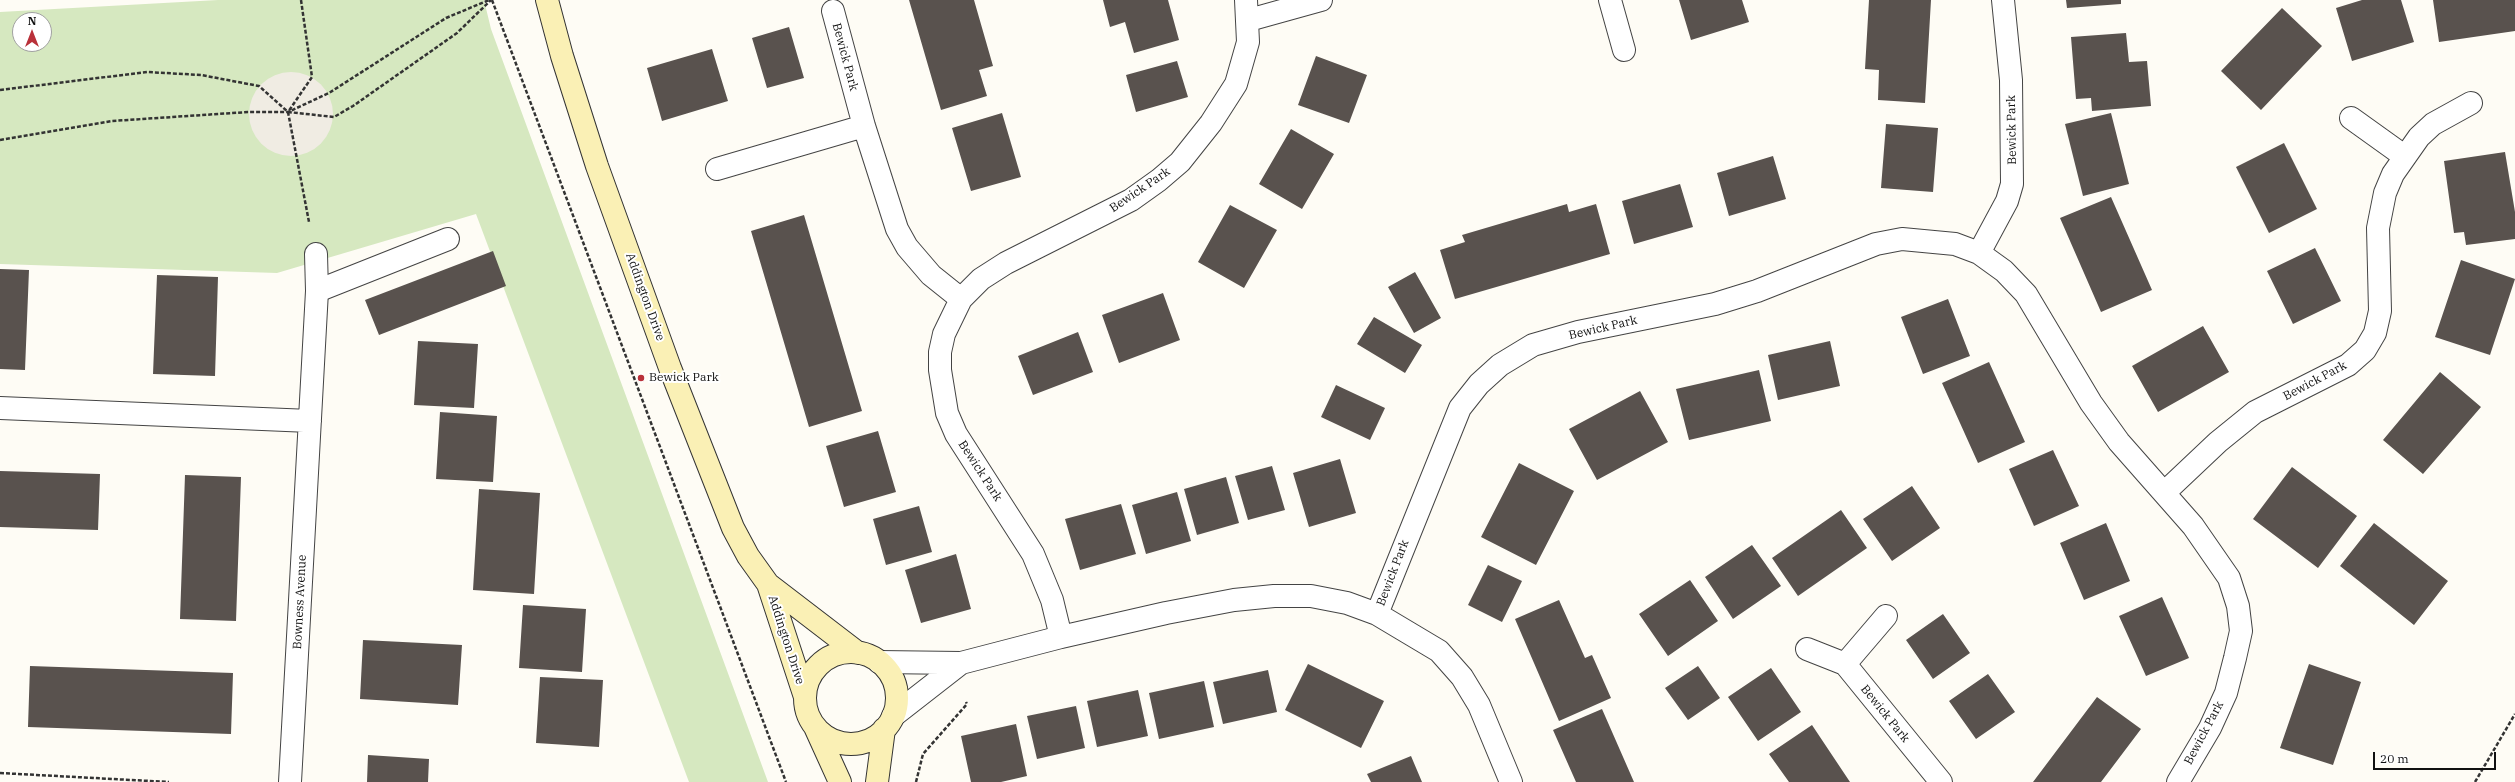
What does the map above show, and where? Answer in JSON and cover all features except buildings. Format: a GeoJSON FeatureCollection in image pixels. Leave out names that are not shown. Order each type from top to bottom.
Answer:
{"type":"FeatureCollection","features":[{"type":"Feature","properties":{"kind":"street","name":"Addington Drive"},"geometry":{"type":"LineString","coordinates":[[547,0],[562,56],[597,166],[670,368],[733,528],[748,556],[768,584],[858,653]]}},
{"type":"Feature","properties":{"kind":"street","name":"Bewick Park"},"geometry":{"type":"LineString","coordinates":[[1061,637],[1050,594],[1033,554],[956,434],[947,414],[942,390],[940,352],[951,316],[961,299],[981,280],[1006,263],[1130,200],[1159,180],[1180,162],[1211,123],[1236,84],[1248,42],[1247,10],[1321,0]]}},
{"type":"Feature","properties":{"kind":"street"},"geometry":{"type":"LineString","coordinates":[[1610,0],[1624,50]]}},
{"type":"Feature","properties":{"kind":"street","name":"Bewick Park"},"geometry":{"type":"LineString","coordinates":[[1979,253],[2008,201],[2012,184],[2011,80],[2003,0]]}},
{"type":"Feature","properties":{"kind":"street","name":"Bewick Park"},"geometry":{"type":"LineString","coordinates":[[833,11],[864,126],[897,229],[907,247],[931,275],[961,299]]}},
{"type":"Feature","properties":{"kind":"street","name":"Bewick Park"},"geometry":{"type":"LineString","coordinates":[[2164,493],[2218,442],[2255,412],[2348,365],[2365,350],[2375,333],[2380,311],[2378,228],[2380,210],[2390,180],[2404,156],[2419,136],[2433,124],[2471,103]]}},
{"type":"Feature","properties":{"kind":"street"},"geometry":{"type":"LineString","coordinates":[[2351,118],[2404,156]]}},
{"type":"Feature","properties":{"kind":"street"},"geometry":{"type":"LineString","coordinates":[[717,170],[864,126]]}},
{"type":"Feature","properties":{"kind":"street"},"geometry":{"type":"LineString","coordinates":[[317,291],[448,239]]}},
{"type":"Feature","properties":{"kind":"street","name":"Bewick Park"},"geometry":{"type":"LineString","coordinates":[[1377,614],[1460,408],[1478,384],[1500,365],[1534,346],[1578,332],[1715,304],[1757,291],[1876,244],[1902,239],[1955,244],[1979,253],[2004,271],[2026,294],[2091,403],[2119,442],[2193,526],[2229,578],[2238,606],[2241,631],[2226,693],[2210,728],[2178,782]]}},
{"type":"Feature","properties":{"kind":"street","name":"Bowness Avenue"},"geometry":{"type":"LineString","coordinates":[[290,782],[317,291],[316,254]]}},
{"type":"Feature","properties":{"kind":"street"},"geometry":{"type":"LineString","coordinates":[[0,408],[310,421]]}},
{"type":"Feature","properties":{"kind":"street","name":"Addington Drive"},"geometry":{"type":"LineString","coordinates":[[768,584],[805,697]]}},
{"type":"Feature","properties":{"kind":"street","name":"Bewick Park"},"geometry":{"type":"LineString","coordinates":[[879,662],[962,663],[1061,637],[1166,613],[1234,600],[1274,596],[1311,596],[1347,602],[1377,614],[1439,651],[1462,677],[1494,737],[1511,782]]}},
{"type":"Feature","properties":{"kind":"street"},"geometry":{"type":"LineString","coordinates":[[1845,664],[1886,616]]}},
{"type":"Feature","properties":{"kind":"street","name":"Bewick Park"},"geometry":{"type":"LineString","coordinates":[[1807,649],[1845,664],[1941,782]]}},
{"type":"Feature","properties":{"kind":"street"},"geometry":{"type":"LineString","coordinates":[[840,782],[807,712],[805,697],[807,682],[814,670],[825,660],[838,654],[858,653],[867,655],[879,662],[889,673],[895,686],[897,700],[889,722],[877,782]]}},
{"type":"Feature","properties":{"kind":"street","name":"Bewick Park"},"geometry":{"type":"LineString","coordinates":[[889,722],[962,663]]}},
{"type":"Feature","properties":{"kind":"street"},"geometry":{"type":"LineString","coordinates":[[814,726],[826,737],[849,743],[857,743],[872,739],[889,722]]}},
{"type":"Feature","properties":{"kind":"path"},"geometry":{"type":"LineString","coordinates":[[288,112],[312,77],[301,0]]}},
{"type":"Feature","properties":{"kind":"path"},"geometry":{"type":"LineString","coordinates":[[288,112],[329,93],[446,18],[491,0]]}},
{"type":"Feature","properties":{"kind":"path"},"geometry":{"type":"LineString","coordinates":[[0,140],[112,121],[248,112],[288,112],[334,117],[353,106],[458,33],[491,0]]}},
{"type":"Feature","properties":{"kind":"path"},"geometry":{"type":"LineString","coordinates":[[491,0],[786,782]]}},
{"type":"Feature","properties":{"kind":"path"},"geometry":{"type":"LineString","coordinates":[[0,90],[147,72],[201,75],[259,86],[288,112],[316,254]]}},
{"type":"Feature","properties":{"kind":"path"},"geometry":{"type":"LineString","coordinates":[[916,782],[923,754],[967,704],[962,663]]}},
{"type":"Feature","properties":{"kind":"path"},"geometry":{"type":"LineString","coordinates":[[2475,782],[2515,714]]}},
{"type":"Feature","properties":{"kind":"path"},"geometry":{"type":"LineString","coordinates":[[0,773],[169,782]]}},
{"type":"Feature","properties":{"kind":"green space"},"geometry":{"type":"Polygon","coordinates":[[[218,0],[484,0],[491,29],[768,782],[689,782],[476,214],[277,273],[0,264],[0,12],[218,0]]]}},
{"type":"Feature","properties":{"kind":"shaded area"},"geometry":{"type":"Polygon","coordinates":[[[291,72],[307,75],[321,84],[330,98],[333,114],[330,130],[321,144],[307,153],[291,156],[275,153],[261,144],[252,130],[249,114],[252,98],[261,84],[275,75],[291,72]]]}},
{"type":"Feature","properties":{"kind":"place","name":"Bewick Park"},"geometry":{"type":"Point","coordinates":[641,378]}}]}
